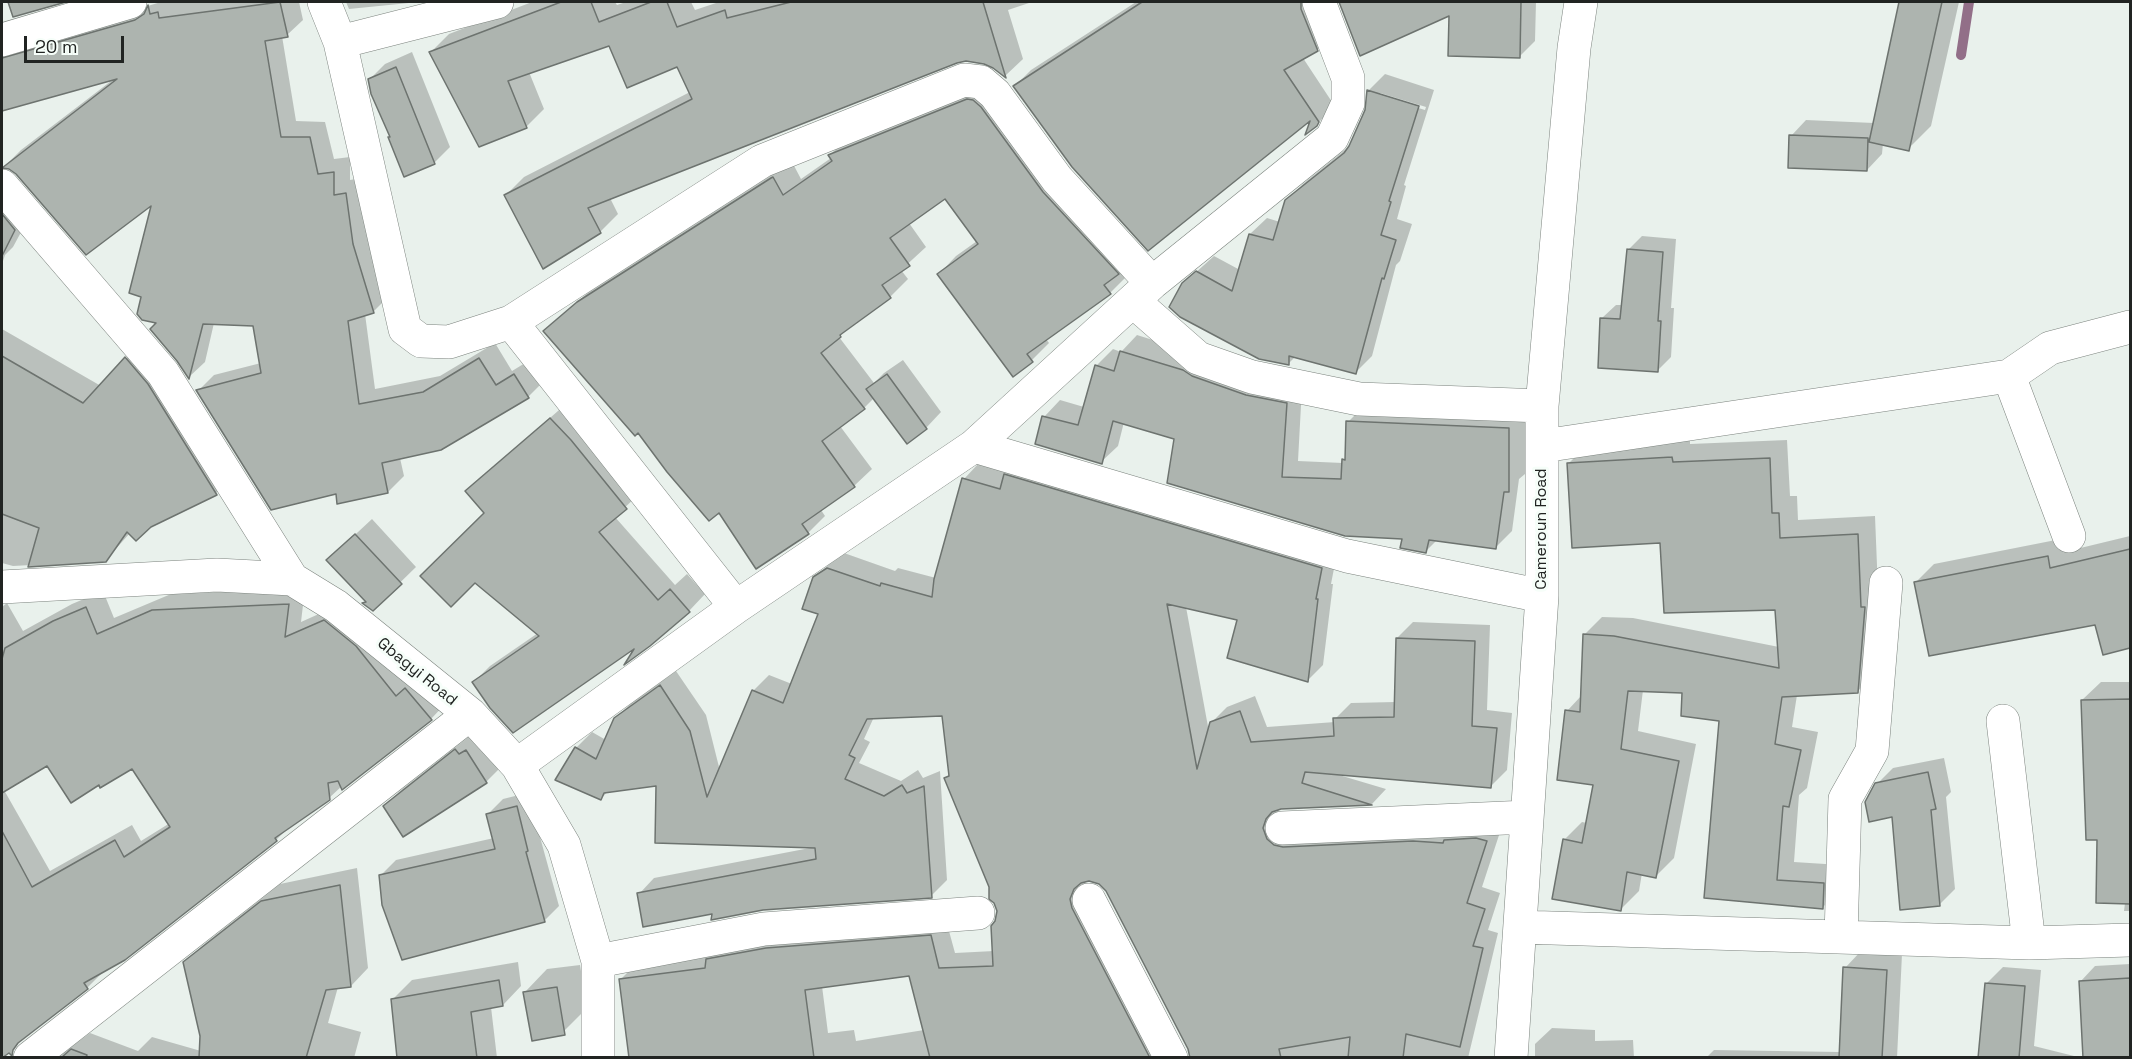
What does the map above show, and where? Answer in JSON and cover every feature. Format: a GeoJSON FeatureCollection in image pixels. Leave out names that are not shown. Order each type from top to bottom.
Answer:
{"type":"FeatureCollection","features":[{"type":"Feature","properties":{"kind":"street"},"geometry":{"type":"LineString","coordinates":[[2,40],[130,2]]}},
{"type":"Feature","properties":{"kind":"street"},"geometry":{"type":"LineString","coordinates":[[324,2],[340,42],[405,329],[421,341],[449,342],[511,322],[762,161],[964,80],[981,82],[995,94],[1142,292],[1198,358],[1252,377],[1359,399],[1542,406]]}},
{"type":"Feature","properties":{"kind":"street"},"geometry":{"type":"LineString","coordinates":[[340,42],[497,2]]}},
{"type":"Feature","properties":{"kind":"street"},"geometry":{"type":"LineString","coordinates":[[517,765],[736,608],[974,446],[1142,292],[1332,138],[1348,104],[1348,78],[1319,2]]}},
{"type":"Feature","properties":{"kind":"street","name":"Cameroun Road"},"geometry":{"type":"LineString","coordinates":[[1511,1058],[1542,596],[1542,406],[1574,48],[1581,2]]}},
{"type":"Feature","properties":{"kind":"street"},"geometry":{"type":"LineString","coordinates":[[2,186],[164,373],[292,579]]}},
{"type":"Feature","properties":{"kind":"street"},"geometry":{"type":"LineString","coordinates":[[511,322],[736,608]]}},
{"type":"Feature","properties":{"kind":"street"},"geometry":{"type":"LineString","coordinates":[[1542,446],[2009,376],[2050,348],[2130,327]]}},
{"type":"Feature","properties":{"kind":"street"},"geometry":{"type":"LineString","coordinates":[[2009,376],[2069,536]]}},
{"type":"Feature","properties":{"kind":"street"},"geometry":{"type":"LineString","coordinates":[[974,446],[1347,556],[1542,596]]}},
{"type":"Feature","properties":{"kind":"street","name":"Gbagyi Road"},"geometry":{"type":"LineString","coordinates":[[2,587],[217,575],[292,579],[336,606],[470,714],[517,765],[564,845],[598,961],[598,1058]]}},
{"type":"Feature","properties":{"kind":"street"},"geometry":{"type":"LineString","coordinates":[[1841,937],[1845,799],[1872,751],[1886,583]]}},
{"type":"Feature","properties":{"kind":"street"},"geometry":{"type":"LineString","coordinates":[[30,1058],[470,714]]}},
{"type":"Feature","properties":{"kind":"street"},"geometry":{"type":"LineString","coordinates":[[2003,721],[2029,943]]}},
{"type":"Feature","properties":{"kind":"street"},"geometry":{"type":"LineString","coordinates":[[1282,828],[1527,817]]}},
{"type":"Feature","properties":{"kind":"street"},"geometry":{"type":"LineString","coordinates":[[1089,900],[1171,1058]]}},
{"type":"Feature","properties":{"kind":"street"},"geometry":{"type":"LineString","coordinates":[[598,961],[764,929],[978,913]]}},
{"type":"Feature","properties":{"kind":"street"},"geometry":{"type":"LineString","coordinates":[[1520,927],[2029,943],[2130,940]]}},
{"type":"Feature","properties":{"kind":"building"},"geometry":{"type":"Polygon","coordinates":[[[8,2],[66,2],[13,17],[8,2]]]}},
{"type":"Feature","properties":{"kind":"building"},"geometry":{"type":"Polygon","coordinates":[[[280,2],[288,37],[265,41],[281,137],[310,137],[318,174],[334,172],[334,195],[346,193],[353,244],[374,313],[348,321],[359,404],[423,392],[479,358],[496,385],[514,374],[529,398],[441,450],[382,463],[388,493],[337,504],[336,494],[271,510],[196,390],[261,373],[253,326],[203,324],[189,379],[150,329],[156,323],[142,320],[137,314],[141,297],[129,293],[151,206],[86,255],[16,174],[9,169],[2,168],[117,79],[2,111],[2,58],[135,20],[144,14],[148,5],[150,14],[158,12],[159,18],[280,2]]]}},
{"type":"Feature","properties":{"kind":"building"},"geometry":{"type":"Polygon","coordinates":[[[561,2],[591,2],[599,22],[651,2],[667,2],[677,27],[725,10],[727,18],[791,2],[983,2],[1006,78],[984,64],[966,61],[957,63],[588,208],[601,233],[543,269],[504,195],[692,99],[677,67],[627,88],[609,46],[508,81],[527,128],[479,147],[429,52],[561,2]]]}},
{"type":"Feature","properties":{"kind":"building"},"geometry":{"type":"Polygon","coordinates":[[[1142,2],[1301,2],[1301,9],[1318,51],[1284,70],[1319,122],[1317,126],[1305,135],[1310,121],[1148,251],[1072,167],[1013,86],[1142,2]]]}},
{"type":"Feature","properties":{"kind":"building"},"geometry":{"type":"Polygon","coordinates":[[[1339,2],[1521,2],[1520,58],[1448,56],[1449,16],[1360,56],[1339,2]]]}},
{"type":"Feature","properties":{"kind":"building"},"geometry":{"type":"Polygon","coordinates":[[[1899,2],[1942,2],[1909,151],[1869,142],[1899,2]]]}},
{"type":"Feature","properties":{"kind":"building"},"geometry":{"type":"Polygon","coordinates":[[[396,67],[435,164],[404,177],[371,94],[368,79],[396,67]]]}},
{"type":"Feature","properties":{"kind":"building"},"geometry":{"type":"Polygon","coordinates":[[[1367,90],[1419,106],[1389,201],[1391,202],[1381,235],[1396,240],[1384,279],[1382,278],[1356,374],[1289,356],[1289,365],[1259,359],[1180,317],[1169,307],[1182,283],[1196,271],[1232,291],[1249,234],[1273,240],[1285,200],[1344,153],[1349,146],[1365,110],[1367,90]]]}},
{"type":"Feature","properties":{"kind":"building"},"geometry":{"type":"Polygon","coordinates":[[[967,99],[973,100],[981,107],[1043,192],[1119,274],[1104,285],[1111,294],[1027,354],[1033,362],[1013,377],[937,274],[978,244],[945,199],[890,238],[910,266],[882,285],[891,298],[840,335],[841,337],[821,353],[865,409],[822,441],[855,487],[802,524],[809,534],[756,569],[719,513],[709,521],[667,472],[638,433],[635,436],[543,331],[577,302],[771,178],[773,177],[783,195],[832,161],[828,155],[967,99]]]}},
{"type":"Feature","properties":{"kind":"building"},"geometry":{"type":"Polygon","coordinates":[[[1789,135],[1868,138],[1867,171],[1788,168],[1789,135]]]}},
{"type":"Feature","properties":{"kind":"building"},"geometry":{"type":"Polygon","coordinates":[[[2,214],[15,230],[2,256],[2,214]]]}},
{"type":"Feature","properties":{"kind":"building"},"geometry":{"type":"Polygon","coordinates":[[[1627,249],[1663,252],[1658,321],[1661,321],[1658,372],[1598,368],[1600,318],[1620,319],[1627,249]]]}},
{"type":"Feature","properties":{"kind":"building"},"geometry":{"type":"Polygon","coordinates":[[[1120,351],[1183,370],[1192,376],[1246,395],[1287,403],[1282,477],[1341,479],[1342,459],[1345,460],[1346,421],[1509,428],[1509,492],[1504,492],[1496,549],[1429,540],[1426,553],[1400,548],[1402,539],[1345,536],[1167,483],[1174,439],[1113,421],[1102,464],[1035,444],[1042,416],[1078,425],[1095,365],[1114,371],[1120,351]]]}},
{"type":"Feature","properties":{"kind":"building"},"geometry":{"type":"Polygon","coordinates":[[[2,356],[83,403],[125,357],[148,384],[217,495],[151,527],[136,541],[127,532],[106,562],[28,567],[39,528],[2,514],[2,356]]]}},
{"type":"Feature","properties":{"kind":"building"},"geometry":{"type":"Polygon","coordinates":[[[887,374],[927,429],[907,444],[866,389],[887,374]]]}},
{"type":"Feature","properties":{"kind":"building"},"geometry":{"type":"Polygon","coordinates":[[[550,418],[571,440],[627,509],[599,532],[658,600],[670,589],[690,612],[624,665],[634,649],[513,733],[490,708],[472,682],[539,636],[475,583],[451,607],[420,576],[484,513],[465,491],[550,418]]]}},
{"type":"Feature","properties":{"kind":"building"},"geometry":{"type":"Polygon","coordinates":[[[1672,457],[1673,462],[1770,458],[1772,513],[1779,513],[1780,538],[1858,534],[1861,607],[1865,607],[1858,693],[1782,697],[1775,744],[1801,750],[1789,807],[1783,806],[1777,880],[1824,883],[1823,909],[1704,898],[1719,721],[1681,716],[1682,693],[1628,691],[1621,749],[1679,761],[1656,878],[1627,872],[1621,911],[1552,899],[1563,839],[1582,843],[1593,785],[1557,780],[1565,710],[1580,712],[1583,634],[1614,636],[1779,668],[1775,610],[1664,613],[1660,543],[1572,548],[1567,463],[1672,457]]]}},
{"type":"Feature","properties":{"kind":"building"},"geometry":{"type":"Polygon","coordinates":[[[1004,474],[1322,568],[1316,599],[1318,599],[1308,682],[1227,658],[1237,620],[1167,604],[1197,769],[1210,722],[1240,711],[1251,742],[1334,736],[1333,718],[1394,717],[1396,638],[1475,641],[1472,726],[1497,728],[1491,788],[1305,772],[1302,783],[1372,805],[1281,809],[1272,812],[1263,828],[1267,839],[1274,845],[1283,847],[1413,841],[1443,843],[1444,840],[1476,838],[1487,841],[1467,903],[1485,909],[1473,946],[1483,948],[1460,1047],[1406,1034],[1403,1058],[1348,1058],[1350,1037],[1279,1049],[1281,1058],[1190,1058],[1188,1049],[1106,891],[1099,884],[1089,881],[1081,883],[1074,889],[1070,899],[1072,908],[1150,1058],[930,1058],[909,976],[805,990],[814,1058],[629,1058],[619,979],[705,968],[706,959],[766,948],[931,935],[939,968],[993,966],[991,926],[995,921],[997,911],[994,903],[989,899],[989,887],[944,778],[949,776],[942,716],[867,719],[849,755],[855,758],[845,779],[884,796],[902,785],[907,793],[924,786],[932,898],[763,910],[711,920],[712,914],[643,927],[637,893],[816,859],[815,848],[655,843],[656,786],[604,793],[601,800],[555,780],[575,747],[596,759],[614,718],[660,685],[690,731],[707,797],[752,690],[783,703],[818,614],[802,609],[813,577],[827,568],[880,586],[881,583],[932,597],[934,579],[962,478],[1000,489],[1004,474]]]}},
{"type":"Feature","properties":{"kind":"building"},"geometry":{"type":"Polygon","coordinates":[[[355,534],[402,584],[373,611],[362,603],[366,602],[326,560],[355,534]]]}},
{"type":"Feature","properties":{"kind":"building"},"geometry":{"type":"Polygon","coordinates":[[[2130,549],[2130,648],[2103,655],[2095,625],[1929,656],[1914,582],[2048,556],[2050,568],[2130,549]]]}},
{"type":"Feature","properties":{"kind":"building"},"geometry":{"type":"Polygon","coordinates":[[[289,604],[285,637],[324,620],[356,646],[396,696],[405,688],[432,720],[342,790],[338,781],[328,783],[330,800],[275,838],[277,841],[125,960],[84,983],[88,989],[18,1043],[12,1056],[9,1053],[2,1058],[2,831],[32,887],[115,840],[124,857],[170,827],[132,769],[100,788],[99,785],[71,803],[47,766],[2,793],[2,659],[5,648],[53,621],[86,607],[97,634],[152,610],[289,604]]]}},
{"type":"Feature","properties":{"kind":"building"},"geometry":{"type":"Polygon","coordinates":[[[2130,699],[2130,904],[2096,903],[2097,840],[2086,840],[2081,700],[2130,699]]]}},
{"type":"Feature","properties":{"kind":"building"},"geometry":{"type":"Polygon","coordinates":[[[455,749],[459,754],[466,750],[487,783],[403,837],[383,806],[455,749]]]}},
{"type":"Feature","properties":{"kind":"building"},"geometry":{"type":"Polygon","coordinates":[[[1928,772],[1936,809],[1931,810],[1940,906],[1900,910],[1892,817],[1869,822],[1865,802],[1875,783],[1928,772]]]}},
{"type":"Feature","properties":{"kind":"building"},"geometry":{"type":"Polygon","coordinates":[[[517,806],[528,851],[526,852],[545,922],[402,960],[382,905],[379,875],[495,849],[486,814],[517,806]]]}},
{"type":"Feature","properties":{"kind":"building"},"geometry":{"type":"Polygon","coordinates":[[[340,885],[351,987],[326,990],[306,1058],[199,1058],[200,1036],[183,962],[261,901],[340,885]]]}},
{"type":"Feature","properties":{"kind":"building"},"geometry":{"type":"Polygon","coordinates":[[[1843,967],[1887,970],[1882,1058],[1839,1058],[1843,967]]]}},
{"type":"Feature","properties":{"kind":"building"},"geometry":{"type":"Polygon","coordinates":[[[2130,978],[2130,1058],[2083,1058],[2079,981],[2130,978]]]}},
{"type":"Feature","properties":{"kind":"building"},"geometry":{"type":"Polygon","coordinates":[[[499,980],[503,1006],[471,1012],[477,1058],[397,1058],[391,999],[499,980]]]}},
{"type":"Feature","properties":{"kind":"building"},"geometry":{"type":"Polygon","coordinates":[[[1985,983],[2025,986],[2019,1058],[1978,1058],[1985,983]]]}},
{"type":"Feature","properties":{"kind":"building"},"geometry":{"type":"Polygon","coordinates":[[[557,987],[565,1035],[532,1041],[523,992],[557,987]]]}},
{"type":"Feature","properties":{"kind":"building"},"geometry":{"type":"Polygon","coordinates":[[[71,1049],[87,1055],[86,1058],[61,1058],[71,1049]]]}},
{"type":"Feature","properties":{"kind":"waterway"},"geometry":{"type":"LineString","coordinates":[[1961,55],[1969,2]]}}]}
